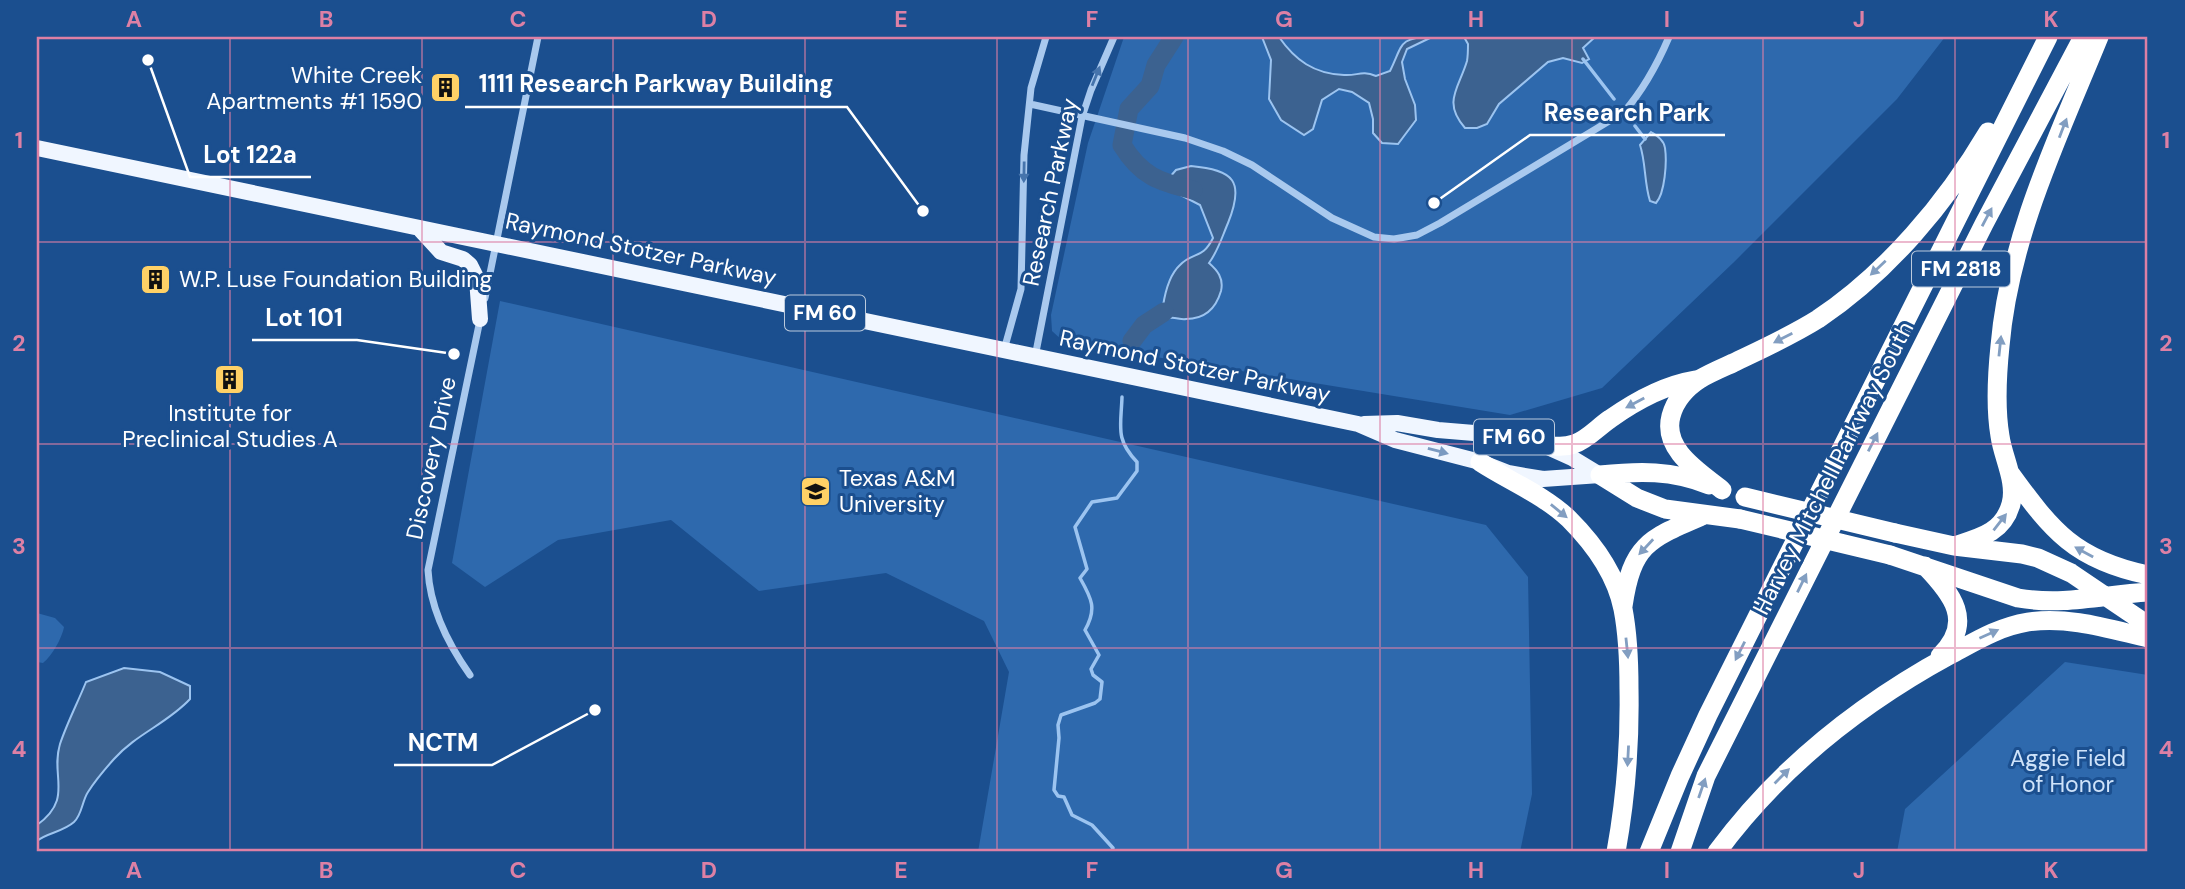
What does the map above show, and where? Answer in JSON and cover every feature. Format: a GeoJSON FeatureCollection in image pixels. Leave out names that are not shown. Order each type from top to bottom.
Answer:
{"type":"FeatureCollection","features":[{"type":"Feature","properties":{"kind":"highway"},"geometry":{"type":"LineString","coordinates":[[1722,490],[1682,456],[1670,429],[1675,407],[1681,396],[1699,380],[1787,337],[1818,318],[1846,297],[1893,254],[1953,186],[2046,37]]}},
{"type":"Feature","properties":{"kind":"highway","name":"Harvey Mitchell Parkway South"},"geometry":{"type":"LineString","coordinates":[[1649,852],[1679,776],[1708,715],[2046,37]]}},
{"type":"Feature","properties":{"kind":"highway","name":"Harvey Mitchell Parkway South"},"geometry":{"type":"LineString","coordinates":[[1680,852],[1706,776],[1971,248],[2083,37]]}},
{"type":"Feature","properties":{"kind":"highway"},"geometry":{"type":"LineString","coordinates":[[1954,546],[1981,538],[2000,526],[2011,504],[2009,472],[2000,437],[1998,414],[2000,343],[2006,302],[2033,204],[2099,37]]}},
{"type":"Feature","properties":{"kind":"highway"},"geometry":{"type":"LineString","coordinates":[[1541,444],[1557,447],[1572,445],[1584,440],[1621,411],[1645,398],[1685,382],[1699,380]]}},
{"type":"Feature","properties":{"kind":"highway"},"geometry":{"type":"LineString","coordinates":[[1480,463],[1540,496],[1567,517],[1596,550],[1623,607]]}},
{"type":"Feature","properties":{"kind":"highway","name":"Raymond Stotzer Parkway"},"geometry":{"type":"LineString","coordinates":[[1600,475],[1637,471],[1679,475],[1745,497],[1895,533],[1954,546],[2038,558],[2071,572],[2148,625]]}},
{"type":"Feature","properties":{"kind":"highway"},"geometry":{"type":"LineString","coordinates":[[2009,472],[2039,514],[2072,545],[2099,560],[2148,575]]}},
{"type":"Feature","properties":{"kind":"highway","name":"Raymond Stotzer Parkway"},"geometry":{"type":"LineString","coordinates":[[1600,475],[1618,487],[1665,509],[1740,519],[1890,555],[2018,598],[2039,602],[2070,602],[2148,592]]}},
{"type":"Feature","properties":{"kind":"highway"},"geometry":{"type":"LineString","coordinates":[[1616,852],[1629,759],[1629,661],[1623,607],[1626,585],[1633,563],[1646,544],[1663,531],[1704,515]]}},
{"type":"Feature","properties":{"kind":"highway"},"geometry":{"type":"LineString","coordinates":[[1923,565],[1950,593],[1958,614],[1956,634],[1951,643],[1929,666]]}},
{"type":"Feature","properties":{"kind":"highway"},"geometry":{"type":"LineString","coordinates":[[1717,852],[1759,798],[1792,766],[1852,718],[1929,666],[1996,631],[2029,622],[2070,621],[2148,638]]}},
{"type":"Feature","properties":{"kind":"main road","name":"Raymond Stotzer Parkway"},"geometry":{"type":"LineString","coordinates":[[37,148],[1357,424],[1395,440],[1508,472],[1543,479],[1600,475]]}},
{"type":"Feature","properties":{"kind":"main road"},"geometry":{"type":"LineString","coordinates":[[419,228],[441,252],[463,259],[470,265],[477,279],[480,319]]}},
{"type":"Feature","properties":{"kind":"main road","name":"Raymond Stotzer Parkway"},"geometry":{"type":"LineString","coordinates":[[1357,424],[1397,423],[1438,430],[1510,436],[1541,444],[1600,475]]}},
{"type":"Feature","properties":{"kind":"street","name":"Discovery Drive"},"geometry":{"type":"LineString","coordinates":[[470,675],[451,648],[436,613],[428,570],[538,37]]}},
{"type":"Feature","properties":{"kind":"street","name":"Research Parkway"},"geometry":{"type":"LineString","coordinates":[[1004,351],[1021,289],[1024,155],[1031,88],[1046,37]]}},
{"type":"Feature","properties":{"kind":"street","name":"Research Parkway"},"geometry":{"type":"LineString","coordinates":[[1035,358],[1082,117],[1114,37]]}},
{"type":"Feature","properties":{"kind":"street"},"geometry":{"type":"LineString","coordinates":[[1030,104],[1185,138],[1223,152],[1252,165],[1332,218],[1357,231],[1374,237],[1394,239],[1417,235],[1623,112],[1641,93],[1669,37]]}},
{"type":"Feature","properties":{"kind":"green space"},"geometry":{"type":"Polygon","coordinates":[[[1124,37],[1945,37],[1897,99],[1733,263],[1602,388],[1510,415],[1064,342],[1052,331],[1051,315],[1088,143],[1124,37]]]}},
{"type":"Feature","properties":{"kind":"green space"},"geometry":{"type":"Polygon","coordinates":[[[500,301],[1486,525],[1528,577],[1532,794],[1520,852],[978,852],[1009,672],[984,621],[886,573],[759,591],[671,520],[558,540],[485,587],[452,563],[500,301]]]}},
{"type":"Feature","properties":{"kind":"green space"},"geometry":{"type":"Polygon","coordinates":[[[37,613],[55,618],[64,627],[56,646],[43,663],[37,662],[37,613]]]}},
{"type":"Feature","properties":{"kind":"green space","name":"Aggie Field of Honor"},"geometry":{"type":"Polygon","coordinates":[[[2065,662],[2148,675],[2148,852],[1897,852],[1905,809],[2065,662]]]}},
{"type":"Feature","properties":{"kind":"shaded area"},"geometry":{"type":"Polygon","coordinates":[[[1262,37],[1279,37],[1299,59],[1314,69],[1333,74],[1367,73],[1376,76],[1390,71],[1400,49],[1407,41],[1432,37],[1407,49],[1402,62],[1415,105],[1416,120],[1398,144],[1382,143],[1373,133],[1369,103],[1352,92],[1339,89],[1322,100],[1313,129],[1304,135],[1281,120],[1269,99],[1271,60],[1262,37]]]}},
{"type":"Feature","properties":{"kind":"shaded area"},"geometry":{"type":"Polygon","coordinates":[[[1464,37],[1595,37],[1583,48],[1589,59],[1582,63],[1563,58],[1548,62],[1499,104],[1487,124],[1477,128],[1465,128],[1458,119],[1453,102],[1467,61],[1468,44],[1464,37]]]}},
{"type":"Feature","properties":{"kind":"shaded area"},"geometry":{"type":"Polygon","coordinates":[[[1651,132],[1660,138],[1666,154],[1663,185],[1656,203],[1650,201],[1640,145],[1651,132]]]}},
{"type":"Feature","properties":{"kind":"shaded area"},"geometry":{"type":"Polygon","coordinates":[[[1191,166],[1226,175],[1235,188],[1233,209],[1220,244],[1209,263],[1215,268],[1222,282],[1221,291],[1216,303],[1204,315],[1167,319],[1151,328],[1144,325],[1147,319],[1163,306],[1168,284],[1176,269],[1205,250],[1213,238],[1200,205],[1169,189],[1168,179],[1176,170],[1191,166]]]}},
{"type":"Feature","properties":{"kind":"shaded area"},"geometry":{"type":"Polygon","coordinates":[[[124,668],[160,672],[190,686],[190,699],[172,715],[132,742],[114,759],[88,792],[74,822],[37,841],[37,825],[55,806],[59,787],[57,767],[60,744],[86,682],[124,668]]]}},
{"type":"Feature","properties":{"kind":"waterway"},"geometry":{"type":"LineString","coordinates":[[1174,37],[1156,65],[1150,86],[1129,109],[1122,145],[1144,171],[1170,184],[1193,190]]}},
{"type":"Feature","properties":{"kind":"waterway"},"geometry":{"type":"LineString","coordinates":[[1583,59],[1614,99]]}},
{"type":"Feature","properties":{"kind":"waterway"},"geometry":{"type":"LineString","coordinates":[[1635,126],[1645,139]]}},
{"type":"Feature","properties":{"kind":"waterway"},"geometry":{"type":"LineString","coordinates":[[1132,341],[1144,325],[1164,312]]}},
{"type":"Feature","properties":{"kind":"waterway"},"geometry":{"type":"LineString","coordinates":[[1111,852],[1113,848],[1092,825],[1072,815],[1064,797],[1058,796],[1054,790],[1061,715],[1100,699],[1102,682],[1093,675],[1091,669],[1099,655],[1085,630],[1091,616],[1092,604],[1080,578],[1087,569],[1075,527],[1092,502],[1117,498],[1137,471],[1137,462],[1122,439],[1122,397]]}},
{"type":"Feature","properties":{"kind":"place","name":"Lot 122a"},"geometry":{"type":"Point","coordinates":[148,60]}},
{"type":"Feature","properties":{"kind":"place","name":"White Creek Apartments #1 1590"},"geometry":{"type":"Point","coordinates":[445,88]}},
{"type":"Feature","properties":{"kind":"place","name":"Research Park"},"geometry":{"type":"Point","coordinates":[1434,203]}},
{"type":"Feature","properties":{"kind":"place","name":"1111 Research Parkway Building"},"geometry":{"type":"Point","coordinates":[923,211]}},
{"type":"Feature","properties":{"kind":"place","name":"W.P. Luse Foundation Building"},"geometry":{"type":"Point","coordinates":[156,279]}},
{"type":"Feature","properties":{"kind":"place","name":"Lot 101"},"geometry":{"type":"Point","coordinates":[454,354]}},
{"type":"Feature","properties":{"kind":"place","name":"Institute for Preclinical Studies A"},"geometry":{"type":"Point","coordinates":[230,379]}},
{"type":"Feature","properties":{"kind":"place","name":"Texas A&M University"},"geometry":{"type":"Point","coordinates":[816,491]}},
{"type":"Feature","properties":{"kind":"place","name":"NCTM"},"geometry":{"type":"Point","coordinates":[595,710]}}]}
